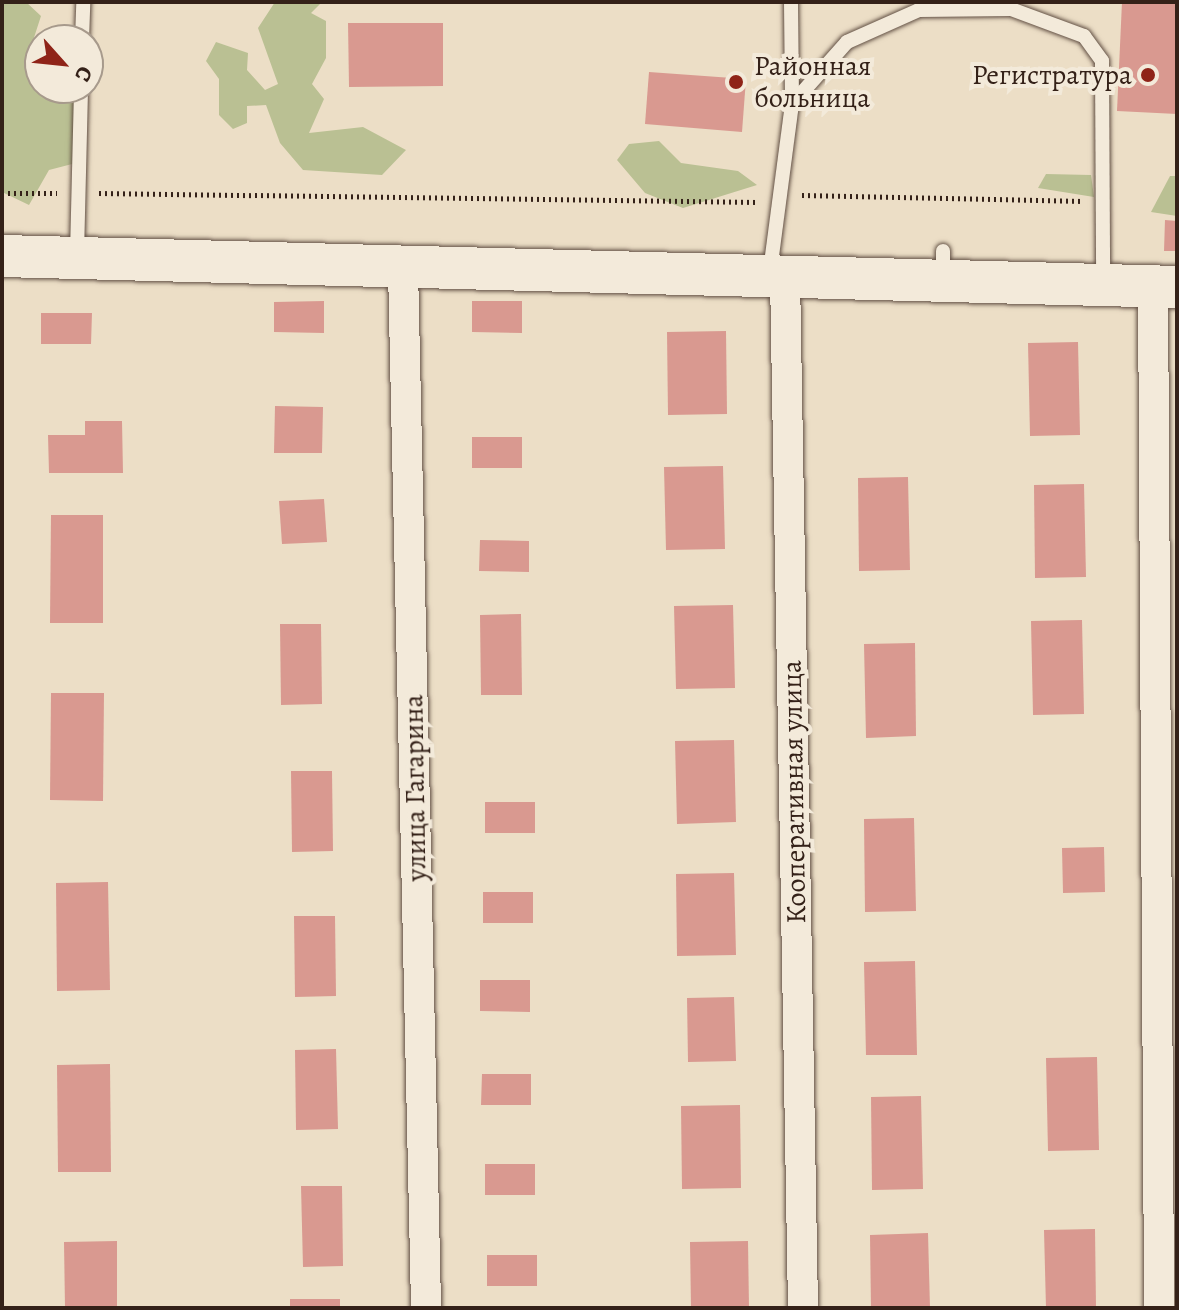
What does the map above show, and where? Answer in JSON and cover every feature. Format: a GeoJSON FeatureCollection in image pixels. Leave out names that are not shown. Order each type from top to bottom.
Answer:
{"type":"FeatureCollection","features":[{"type":"Feature","properties":{"kind":"street"},"geometry":{"type":"LineString","coordinates":[[2,256],[77,254],[403,268],[777,276],[943,266],[1165,287],[1159,1308]]}},
{"type":"Feature","properties":{"kind":"street","name":"улица Гагарина"},"geometry":{"type":"LineString","coordinates":[[403,268],[426,1308]]}},
{"type":"Feature","properties":{"kind":"street","name":"Кооперативная улица"},"geometry":{"type":"LineString","coordinates":[[777,276],[803,1308]]}},
{"type":"Feature","properties":{"kind":"lane"},"geometry":{"type":"LineString","coordinates":[[82,24],[83,2]]}},
{"type":"Feature","properties":{"kind":"lane"},"geometry":{"type":"LineString","coordinates":[[777,276],[780,203],[792,104],[791,2]]}},
{"type":"Feature","properties":{"kind":"lane"},"geometry":{"type":"LineString","coordinates":[[792,104],[847,42],[919,10],[1011,9],[1084,36],[1102,61],[1107,215],[1103,283]]}},
{"type":"Feature","properties":{"kind":"lane"},"geometry":{"type":"LineString","coordinates":[[77,254],[81,104]]}},
{"type":"Feature","properties":{"kind":"path"},"geometry":{"type":"LineString","coordinates":[[2,193],[780,203],[807,194],[1085,201],[1107,215]]}},
{"type":"Feature","properties":{"kind":"green space"},"geometry":{"type":"Polygon","coordinates":[[[2,2],[26,2],[41,16],[38,24],[24,24],[24,104],[82,104],[76,163],[49,170],[29,205],[2,192],[2,2]]]}},
{"type":"Feature","properties":{"kind":"green space"},"geometry":{"type":"Polygon","coordinates":[[[275,2],[322,2],[311,13],[326,21],[326,58],[312,84],[324,99],[309,133],[363,127],[406,150],[382,175],[303,170],[280,143],[266,105],[247,106],[247,123],[233,129],[219,115],[219,79],[206,61],[216,42],[248,53],[247,70],[265,90],[278,84],[258,28],[275,2]]]}},
{"type":"Feature","properties":{"kind":"green space"},"geometry":{"type":"Polygon","coordinates":[[[659,141],[681,163],[738,171],[757,185],[683,208],[645,193],[617,160],[629,144],[659,141]]]}},
{"type":"Feature","properties":{"kind":"green space"},"geometry":{"type":"Polygon","coordinates":[[[1046,174],[1091,175],[1094,197],[1038,188],[1046,174]]]}},
{"type":"Feature","properties":{"kind":"green space"},"geometry":{"type":"Polygon","coordinates":[[[1170,176],[1177,176],[1177,216],[1151,212],[1170,176]]]}},
{"type":"Feature","properties":{"kind":"building","name":"Регистратура"},"geometry":{"type":"Polygon","coordinates":[[[1122,2],[1177,4],[1177,114],[1117,111],[1122,2]]]}},
{"type":"Feature","properties":{"kind":"building"},"geometry":{"type":"Polygon","coordinates":[[[348,23],[443,23],[443,86],[349,87],[348,23]]]}},
{"type":"Feature","properties":{"kind":"building"},"geometry":{"type":"Polygon","coordinates":[[[649,72],[746,79],[742,132],[645,124],[649,72]]]}},
{"type":"Feature","properties":{"kind":"building"},"geometry":{"type":"Polygon","coordinates":[[[1165,220],[1177,221],[1177,251],[1164,251],[1165,220]]]}},
{"type":"Feature","properties":{"kind":"building"},"geometry":{"type":"Polygon","coordinates":[[[324,301],[324,333],[274,332],[274,302],[324,301]]]}},
{"type":"Feature","properties":{"kind":"building"},"geometry":{"type":"Polygon","coordinates":[[[472,301],[522,301],[522,333],[472,332],[472,301]]]}},
{"type":"Feature","properties":{"kind":"building"},"geometry":{"type":"Polygon","coordinates":[[[41,313],[92,313],[91,344],[41,344],[41,313]]]}},
{"type":"Feature","properties":{"kind":"building"},"geometry":{"type":"Polygon","coordinates":[[[726,331],[727,414],[668,415],[667,332],[726,331]]]}},
{"type":"Feature","properties":{"kind":"building"},"geometry":{"type":"Polygon","coordinates":[[[1078,342],[1080,435],[1030,436],[1028,343],[1078,342]]]}},
{"type":"Feature","properties":{"kind":"building"},"geometry":{"type":"Polygon","coordinates":[[[275,406],[323,407],[322,453],[274,453],[275,406]]]}},
{"type":"Feature","properties":{"kind":"building"},"geometry":{"type":"Polygon","coordinates":[[[85,421],[122,421],[123,473],[49,473],[48,435],[85,435],[85,421]]]}},
{"type":"Feature","properties":{"kind":"building"},"geometry":{"type":"Polygon","coordinates":[[[472,437],[522,437],[522,468],[472,468],[472,437]]]}},
{"type":"Feature","properties":{"kind":"building"},"geometry":{"type":"Polygon","coordinates":[[[723,466],[725,549],[666,550],[664,467],[723,466]]]}},
{"type":"Feature","properties":{"kind":"building"},"geometry":{"type":"Polygon","coordinates":[[[908,477],[910,570],[859,571],[858,478],[908,477]]]}},
{"type":"Feature","properties":{"kind":"building"},"geometry":{"type":"Polygon","coordinates":[[[1084,484],[1086,577],[1035,578],[1034,485],[1084,484]]]}},
{"type":"Feature","properties":{"kind":"building"},"geometry":{"type":"Polygon","coordinates":[[[324,499],[327,542],[282,544],[279,501],[324,499]]]}},
{"type":"Feature","properties":{"kind":"building"},"geometry":{"type":"Polygon","coordinates":[[[51,515],[103,515],[103,623],[50,623],[51,515]]]}},
{"type":"Feature","properties":{"kind":"building"},"geometry":{"type":"Polygon","coordinates":[[[480,540],[529,541],[529,572],[479,571],[480,540]]]}},
{"type":"Feature","properties":{"kind":"building"},"geometry":{"type":"Polygon","coordinates":[[[733,605],[735,688],[676,689],[674,606],[733,605]]]}},
{"type":"Feature","properties":{"kind":"building"},"geometry":{"type":"Polygon","coordinates":[[[521,614],[522,695],[481,695],[480,615],[521,614]]]}},
{"type":"Feature","properties":{"kind":"building"},"geometry":{"type":"Polygon","coordinates":[[[1082,620],[1084,714],[1033,715],[1031,621],[1082,620]]]}},
{"type":"Feature","properties":{"kind":"building"},"geometry":{"type":"Polygon","coordinates":[[[280,624],[321,624],[322,704],[281,705],[280,624]]]}},
{"type":"Feature","properties":{"kind":"building"},"geometry":{"type":"Polygon","coordinates":[[[915,643],[916,736],[866,738],[864,644],[915,643]]]}},
{"type":"Feature","properties":{"kind":"building"},"geometry":{"type":"Polygon","coordinates":[[[51,693],[104,693],[103,801],[50,800],[51,693]]]}},
{"type":"Feature","properties":{"kind":"building"},"geometry":{"type":"Polygon","coordinates":[[[734,740],[736,822],[677,824],[675,741],[734,740]]]}},
{"type":"Feature","properties":{"kind":"building"},"geometry":{"type":"Polygon","coordinates":[[[291,771],[332,771],[333,851],[292,852],[291,771]]]}},
{"type":"Feature","properties":{"kind":"building"},"geometry":{"type":"Polygon","coordinates":[[[485,802],[535,802],[535,833],[485,833],[485,802]]]}},
{"type":"Feature","properties":{"kind":"building"},"geometry":{"type":"Polygon","coordinates":[[[914,818],[916,911],[865,912],[864,819],[914,818]]]}},
{"type":"Feature","properties":{"kind":"building"},"geometry":{"type":"Polygon","coordinates":[[[1104,847],[1105,892],[1063,893],[1062,848],[1104,847]]]}},
{"type":"Feature","properties":{"kind":"building"},"geometry":{"type":"Polygon","coordinates":[[[734,873],[736,955],[677,956],[676,874],[734,873]]]}},
{"type":"Feature","properties":{"kind":"building"},"geometry":{"type":"Polygon","coordinates":[[[108,882],[110,990],[57,991],[56,883],[108,882]]]}},
{"type":"Feature","properties":{"kind":"building"},"geometry":{"type":"Polygon","coordinates":[[[483,892],[533,892],[533,923],[483,923],[483,892]]]}},
{"type":"Feature","properties":{"kind":"building"},"geometry":{"type":"Polygon","coordinates":[[[294,916],[335,916],[336,996],[295,997],[294,916]]]}},
{"type":"Feature","properties":{"kind":"building"},"geometry":{"type":"Polygon","coordinates":[[[915,961],[917,1055],[866,1055],[864,962],[915,961]]]}},
{"type":"Feature","properties":{"kind":"building"},"geometry":{"type":"Polygon","coordinates":[[[480,980],[530,980],[530,1012],[480,1011],[480,980]]]}},
{"type":"Feature","properties":{"kind":"building"},"geometry":{"type":"Polygon","coordinates":[[[734,997],[736,1061],[688,1062],[687,998],[734,997]]]}},
{"type":"Feature","properties":{"kind":"building"},"geometry":{"type":"Polygon","coordinates":[[[336,1049],[338,1129],[296,1130],[295,1050],[336,1049]]]}},
{"type":"Feature","properties":{"kind":"building"},"geometry":{"type":"Polygon","coordinates":[[[1097,1057],[1099,1150],[1048,1151],[1046,1058],[1097,1057]]]}},
{"type":"Feature","properties":{"kind":"building"},"geometry":{"type":"Polygon","coordinates":[[[110,1064],[111,1172],[58,1172],[57,1065],[110,1064]]]}},
{"type":"Feature","properties":{"kind":"building"},"geometry":{"type":"Polygon","coordinates":[[[482,1074],[531,1074],[531,1105],[481,1105],[482,1074]]]}},
{"type":"Feature","properties":{"kind":"building"},"geometry":{"type":"Polygon","coordinates":[[[921,1096],[923,1189],[872,1190],[871,1097],[921,1096]]]}},
{"type":"Feature","properties":{"kind":"building"},"geometry":{"type":"Polygon","coordinates":[[[740,1105],[741,1188],[682,1189],[681,1106],[740,1105]]]}},
{"type":"Feature","properties":{"kind":"building"},"geometry":{"type":"Polygon","coordinates":[[[485,1164],[535,1164],[535,1195],[485,1195],[485,1164]]]}},
{"type":"Feature","properties":{"kind":"building"},"geometry":{"type":"Polygon","coordinates":[[[301,1186],[342,1186],[343,1266],[303,1267],[301,1186]]]}},
{"type":"Feature","properties":{"kind":"building"},"geometry":{"type":"Polygon","coordinates":[[[1095,1229],[1096,1308],[1046,1308],[1044,1230],[1095,1229]]]}},
{"type":"Feature","properties":{"kind":"building"},"geometry":{"type":"Polygon","coordinates":[[[928,1233],[930,1308],[871,1308],[870,1235],[928,1233]]]}},
{"type":"Feature","properties":{"kind":"building"},"geometry":{"type":"Polygon","coordinates":[[[117,1241],[117,1308],[65,1308],[64,1242],[117,1241]]]}},
{"type":"Feature","properties":{"kind":"building"},"geometry":{"type":"Polygon","coordinates":[[[748,1241],[749,1308],[691,1308],[690,1242],[748,1241]]]}},
{"type":"Feature","properties":{"kind":"building"},"geometry":{"type":"Polygon","coordinates":[[[487,1255],[537,1255],[537,1286],[487,1286],[487,1255]]]}},
{"type":"Feature","properties":{"kind":"building"},"geometry":{"type":"Polygon","coordinates":[[[290,1299],[340,1299],[340,1308],[290,1308],[290,1299]]]}},
{"type":"Feature","properties":{"kind":"place","name":"Регистратура"},"geometry":{"type":"Point","coordinates":[1148,75]}},
{"type":"Feature","properties":{"kind":"place","name":"Районная больница"},"geometry":{"type":"Point","coordinates":[736,82]}}]}
